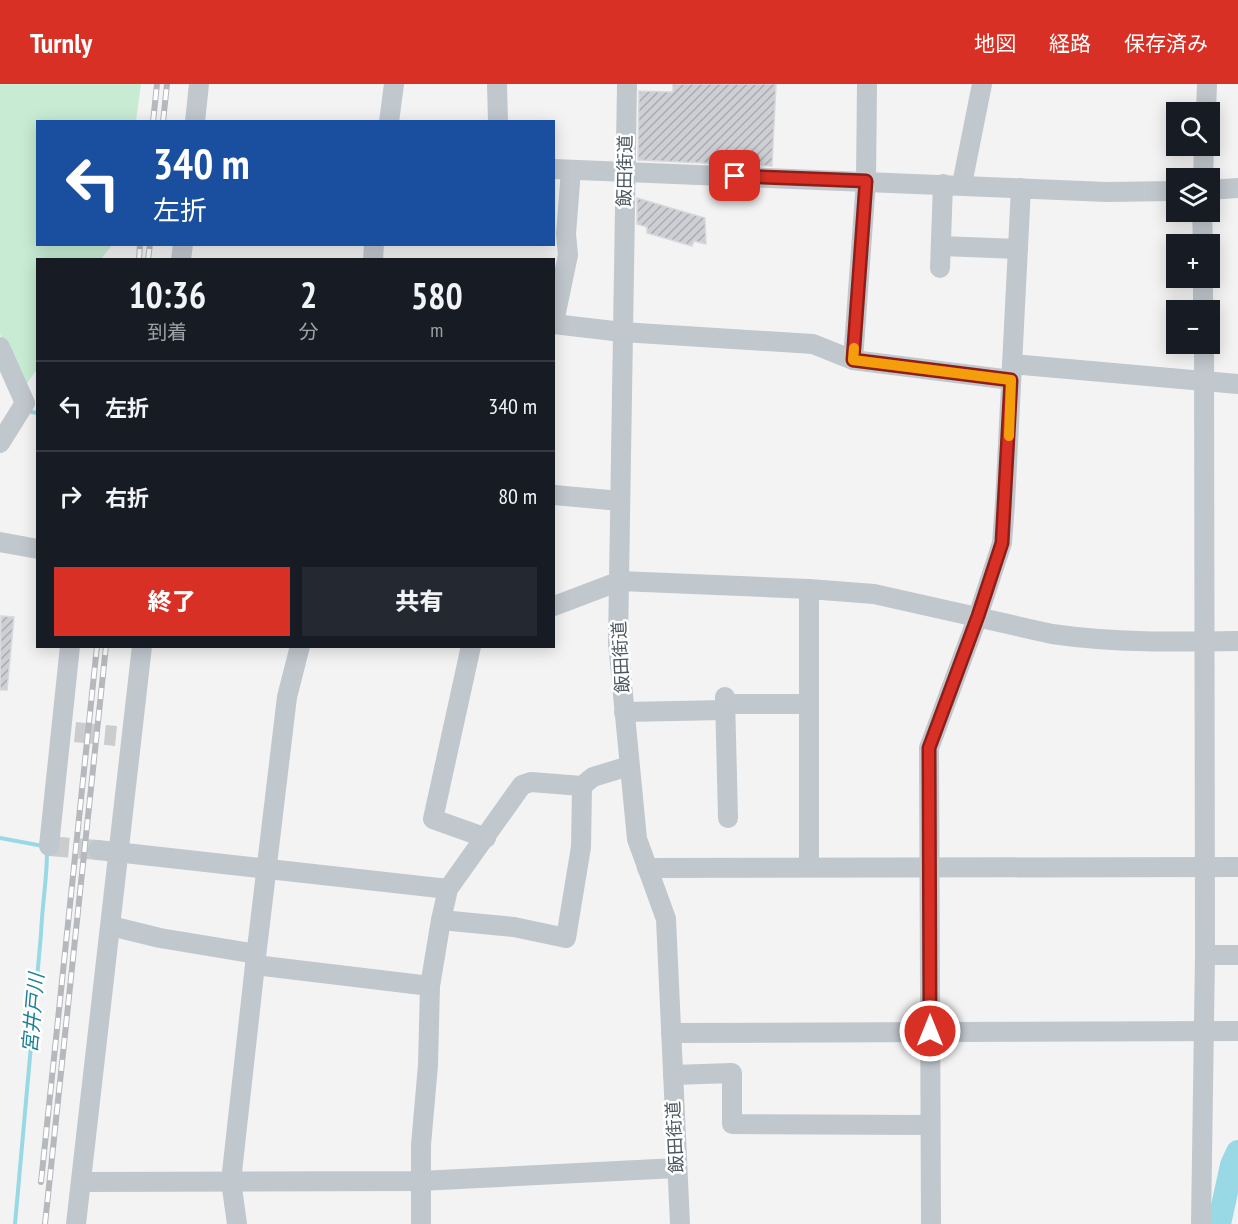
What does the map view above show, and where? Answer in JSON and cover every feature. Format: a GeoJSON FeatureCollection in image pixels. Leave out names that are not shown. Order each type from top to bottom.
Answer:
{"type":"FeatureCollection","features":[{"type":"Feature","properties":{"kind":"street"},"geometry":{"type":"LineString","coordinates":[[195,120],[199,84]]}},
{"type":"Feature","properties":{"kind":"street"},"geometry":{"type":"LineString","coordinates":[[389,120],[394,84]]}},
{"type":"Feature","properties":{"kind":"street"},"geometry":{"type":"LineString","coordinates":[[497,84],[498,120]]}},
{"type":"Feature","properties":{"kind":"street","name":"飯田街道"},"geometry":{"type":"LineString","coordinates":[[627,84],[618,643],[637,838],[666,919],[680,1224]]}},
{"type":"Feature","properties":{"kind":"street"},"geometry":{"type":"LineString","coordinates":[[853,360],[866,181],[867,84]]}},
{"type":"Feature","properties":{"kind":"street"},"geometry":{"type":"LineString","coordinates":[[940,268],[941,246],[952,184],[982,84]]}},
{"type":"Feature","properties":{"kind":"street"},"geometry":{"type":"LineString","coordinates":[[1207,102],[1208,84]]}},
{"type":"Feature","properties":{"kind":"street"},"geometry":{"type":"LineString","coordinates":[[555,318],[568,255],[562,170],[1107,192],[1166,191]]}},
{"type":"Feature","properties":{"kind":"street"},"geometry":{"type":"LineString","coordinates":[[931,1224],[929,748],[978,616],[1002,543],[1021,188]]}},
{"type":"Feature","properties":{"kind":"street"},"geometry":{"type":"LineString","coordinates":[[1220,189],[1238,188]]}},
{"type":"Feature","properties":{"kind":"street"},"geometry":{"type":"LineString","coordinates":[[941,246],[1018,249]]}},
{"type":"Feature","properties":{"kind":"street"},"geometry":{"type":"LineString","coordinates":[[555,323],[622,332],[813,344],[853,360],[1012,372],[1238,384]]}},
{"type":"Feature","properties":{"kind":"street"},"geometry":{"type":"LineString","coordinates":[[0,347],[31,403],[0,443]]}},
{"type":"Feature","properties":{"kind":"street"},"geometry":{"type":"LineString","coordinates":[[1201,1224],[1205,955],[1204,354]]}},
{"type":"Feature","properties":{"kind":"street"},"geometry":{"type":"LineString","coordinates":[[555,495],[621,501]]}},
{"type":"Feature","properties":{"kind":"street"},"geometry":{"type":"LineString","coordinates":[[0,542],[36,549]]}},
{"type":"Feature","properties":{"kind":"street"},"geometry":{"type":"LineString","coordinates":[[555,606],[620,581],[809,589],[874,594],[1052,634],[1081,638],[1124,642],[1238,641]]}},
{"type":"Feature","properties":{"kind":"street"},"geometry":{"type":"LineString","coordinates":[[809,589],[809,866]]}},
{"type":"Feature","properties":{"kind":"street"},"geometry":{"type":"LineString","coordinates":[[49,846],[68,732],[70,648]]}},
{"type":"Feature","properties":{"kind":"street"},"geometry":{"type":"LineString","coordinates":[[76,1224],[119,853],[124,737],[142,648]]}},
{"type":"Feature","properties":{"kind":"street"},"geometry":{"type":"LineString","coordinates":[[237,1224],[231,1181],[255,959],[287,697],[299,648]]}},
{"type":"Feature","properties":{"kind":"street"},"geometry":{"type":"LineString","coordinates":[[471,648],[433,819],[486,838]]}},
{"type":"Feature","properties":{"kind":"street"},"geometry":{"type":"LineString","coordinates":[[624,712],[725,704],[809,704]]}},
{"type":"Feature","properties":{"kind":"street"},"geometry":{"type":"LineString","coordinates":[[725,704],[728,818]]}},
{"type":"Feature","properties":{"kind":"street"},"geometry":{"type":"LineString","coordinates":[[421,1224],[421,1145],[428,1065],[430,986],[448,889],[522,785],[531,782],[582,786],[593,777],[629,766]]}},
{"type":"Feature","properties":{"kind":"street"},"geometry":{"type":"LineString","coordinates":[[441,920],[513,927],[566,938],[581,847],[582,786]]}},
{"type":"Feature","properties":{"kind":"street"},"geometry":{"type":"LineString","coordinates":[[98,850],[448,889]]}},
{"type":"Feature","properties":{"kind":"street"},"geometry":{"type":"LineString","coordinates":[[647,868],[1238,867]]}},
{"type":"Feature","properties":{"kind":"street"},"geometry":{"type":"LineString","coordinates":[[111,926],[255,959],[430,986]]}},
{"type":"Feature","properties":{"kind":"street"},"geometry":{"type":"LineString","coordinates":[[1205,955],[1238,955]]}},
{"type":"Feature","properties":{"kind":"street"},"geometry":{"type":"LineString","coordinates":[[671,1033],[1238,1031]]}},
{"type":"Feature","properties":{"kind":"street"},"geometry":{"type":"LineString","coordinates":[[672,1075],[732,1073],[732,1124],[930,1125]]}},
{"type":"Feature","properties":{"kind":"street"},"geometry":{"type":"LineString","coordinates":[[81,1182],[420,1181],[677,1168]]}},
{"type":"Feature","properties":{"kind":"green space"},"geometry":{"type":"Polygon","coordinates":[[[0,84],[141,84],[136,120],[36,120],[36,246],[111,246],[102,258],[36,258],[36,370],[24,388],[0,334],[0,84]]]}},
{"type":"Feature","properties":{"kind":"building"},"geometry":{"type":"Polygon","coordinates":[[[673,84],[776,84],[772,166],[638,160],[639,91],[673,92],[673,84]]]}},
{"type":"Feature","properties":{"kind":"building"},"geometry":{"type":"Polygon","coordinates":[[[637,198],[705,218],[706,244],[694,241],[692,246],[647,233],[647,227],[637,224],[637,198]]]}},
{"type":"Feature","properties":{"kind":"building"},"geometry":{"type":"Polygon","coordinates":[[[1,616],[14,617],[7,690],[0,690],[1,616]]]}},
{"type":"Feature","properties":{"kind":"waterway"},"geometry":{"type":"LineString","coordinates":[[31,412],[36,413]]}},
{"type":"Feature","properties":{"kind":"waterway","name":"宮井戸川"},"geometry":{"type":"LineString","coordinates":[[0,838],[43,846]]}},
{"type":"Feature","properties":{"kind":"waterway","name":"宮井戸川"},"geometry":{"type":"LineString","coordinates":[[15,1224],[47,852]]}},
{"type":"Feature","properties":{"kind":"waterway"},"geometry":{"type":"LineString","coordinates":[[1219,1224],[1232,1165],[1238,1152]]}},
{"type":"Feature","properties":{"kind":"tunnel"},"geometry":{"type":"LineString","coordinates":[[75,732],[116,736]]}},
{"type":"Feature","properties":{"kind":"tunnel"},"geometry":{"type":"LineString","coordinates":[[49,846],[98,850]]}},
{"type":"Feature","properties":{"kind":"railway"},"geometry":{"type":"LineString","coordinates":[[153,120],[157,84]]}},
{"type":"Feature","properties":{"kind":"railway"},"geometry":{"type":"LineString","coordinates":[[163,120],[167,84]]}},
{"type":"Feature","properties":{"kind":"railway"},"geometry":{"type":"LineString","coordinates":[[139,258],[140,246]]}},
{"type":"Feature","properties":{"kind":"railway"},"geometry":{"type":"LineString","coordinates":[[148,258],[150,246]]}},
{"type":"Feature","properties":{"kind":"railway"},"geometry":{"type":"LineString","coordinates":[[41,1182],[97,648]]}},
{"type":"Feature","properties":{"kind":"railway"},"geometry":{"type":"LineString","coordinates":[[45,1224],[106,648]]}},
{"type":"Feature","properties":{"kind":"slow traffic"},"geometry":{"type":"LineString","coordinates":[[854,348],[853,360],[1011,380],[1009,436]]}},
{"type":"Feature","properties":{"kind":"route"},"geometry":{"type":"LineString","coordinates":[[735,176],[866,181],[853,360],[1011,380],[1002,543],[978,616],[929,748],[930,1031]]}}]}
